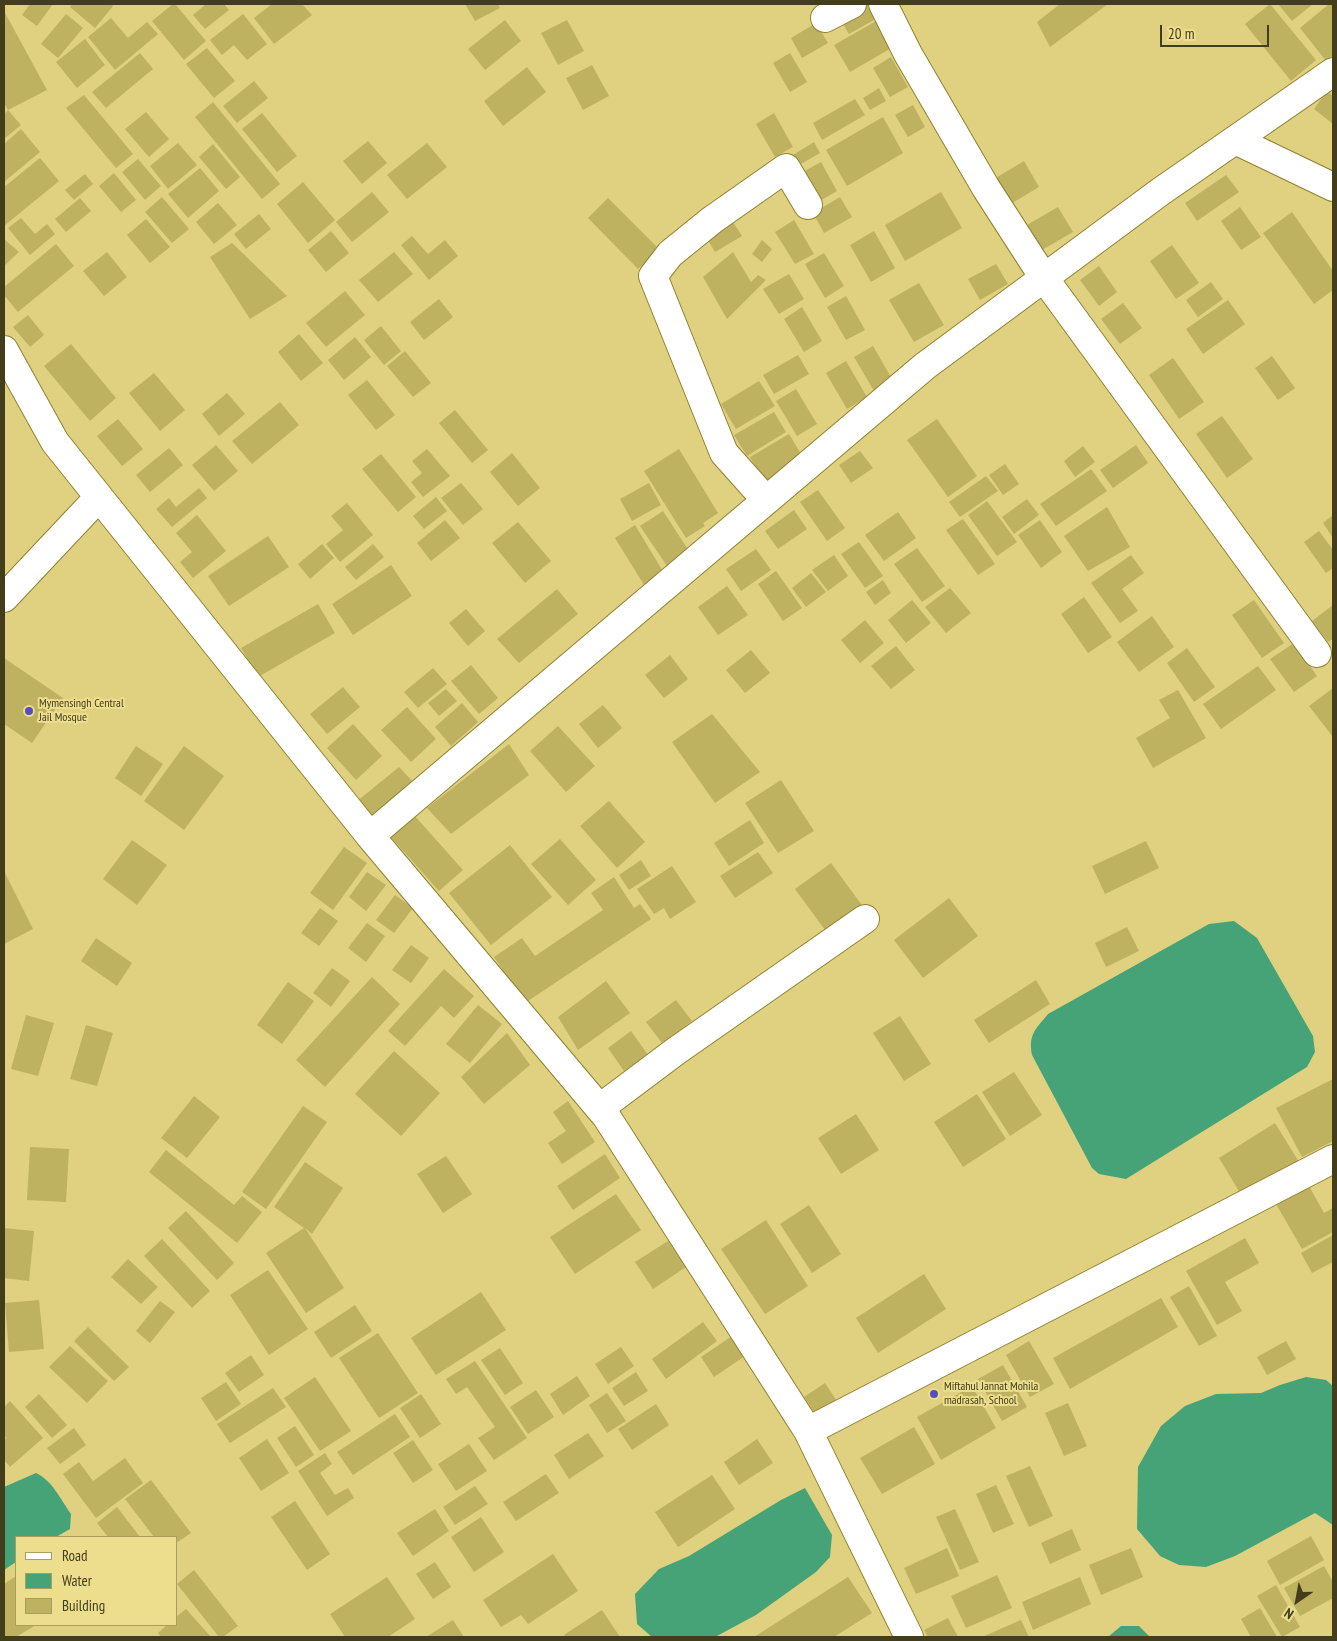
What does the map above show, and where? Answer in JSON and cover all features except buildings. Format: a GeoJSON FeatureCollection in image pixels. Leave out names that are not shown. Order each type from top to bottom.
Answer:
{"type":"FeatureCollection","features":[{"type":"Feature","properties":{"kind":"street"},"geometry":{"type":"LineString","coordinates":[[825,18],[852,4]]}},
{"type":"Feature","properties":{"kind":"street"},"geometry":{"type":"LineString","coordinates":[[883,4],[908,54],[986,188],[1044,278],[1317,653]]}},
{"type":"Feature","properties":{"kind":"street"},"geometry":{"type":"LineString","coordinates":[[370,836],[926,366],[1160,192],[1333,72]]}},
{"type":"Feature","properties":{"kind":"street"},"geometry":{"type":"LineString","coordinates":[[1235,140],[1333,187]]}},
{"type":"Feature","properties":{"kind":"street"},"geometry":{"type":"LineString","coordinates":[[766,500],[724,453],[653,276],[670,254],[712,220],[786,168],[808,205]]}},
{"type":"Feature","properties":{"kind":"street"},"geometry":{"type":"LineString","coordinates":[[4,350],[55,442],[370,836],[606,1116],[808,1431],[909,1637]]}},
{"type":"Feature","properties":{"kind":"street"},"geometry":{"type":"LineString","coordinates":[[4,598],[100,497]]}},
{"type":"Feature","properties":{"kind":"street"},"geometry":{"type":"LineString","coordinates":[[600,1108],[676,1051],[865,919]]}},
{"type":"Feature","properties":{"kind":"street"},"geometry":{"type":"LineString","coordinates":[[808,1431],[1333,1159]]}},
{"type":"Feature","properties":{"kind":"water"},"geometry":{"type":"Polygon","coordinates":[[[1234,921],[1257,938],[1313,1036],[1315,1052],[1307,1067],[1126,1179],[1099,1174],[1092,1168],[1032,1055],[1031,1042],[1034,1032],[1048,1014],[1209,924],[1234,921]]]}},
{"type":"Feature","properties":{"kind":"water"},"geometry":{"type":"Polygon","coordinates":[[[1306,1377],[1326,1380],[1333,1386],[1333,1525],[1315,1513],[1235,1556],[1206,1567],[1179,1565],[1160,1556],[1137,1529],[1138,1467],[1161,1426],[1185,1406],[1216,1394],[1261,1393],[1306,1377]]]}},
{"type":"Feature","properties":{"kind":"water"},"geometry":{"type":"Polygon","coordinates":[[[36,1473],[47,1480],[71,1514],[70,1529],[58,1536],[15,1536],[15,1563],[4,1570],[4,1487],[36,1473]]]}},
{"type":"Feature","properties":{"kind":"water"},"geometry":{"type":"Polygon","coordinates":[[[805,1488],[832,1535],[830,1557],[816,1572],[756,1615],[715,1637],[652,1637],[637,1624],[635,1594],[659,1569],[689,1556],[781,1500],[805,1488]]]}},
{"type":"Feature","properties":{"kind":"water"},"geometry":{"type":"Polygon","coordinates":[[[1121,1626],[1139,1626],[1150,1637],[1108,1637],[1121,1626]]]}},
{"type":"Feature","properties":{"kind":"place","name":"Mymensingh Central Jail Mosque"},"geometry":{"type":"Point","coordinates":[29,711]}},
{"type":"Feature","properties":{"kind":"place","name":"Miftahul Jannat Mohila madrasah, School"},"geometry":{"type":"Point","coordinates":[934,1394]}}]}
